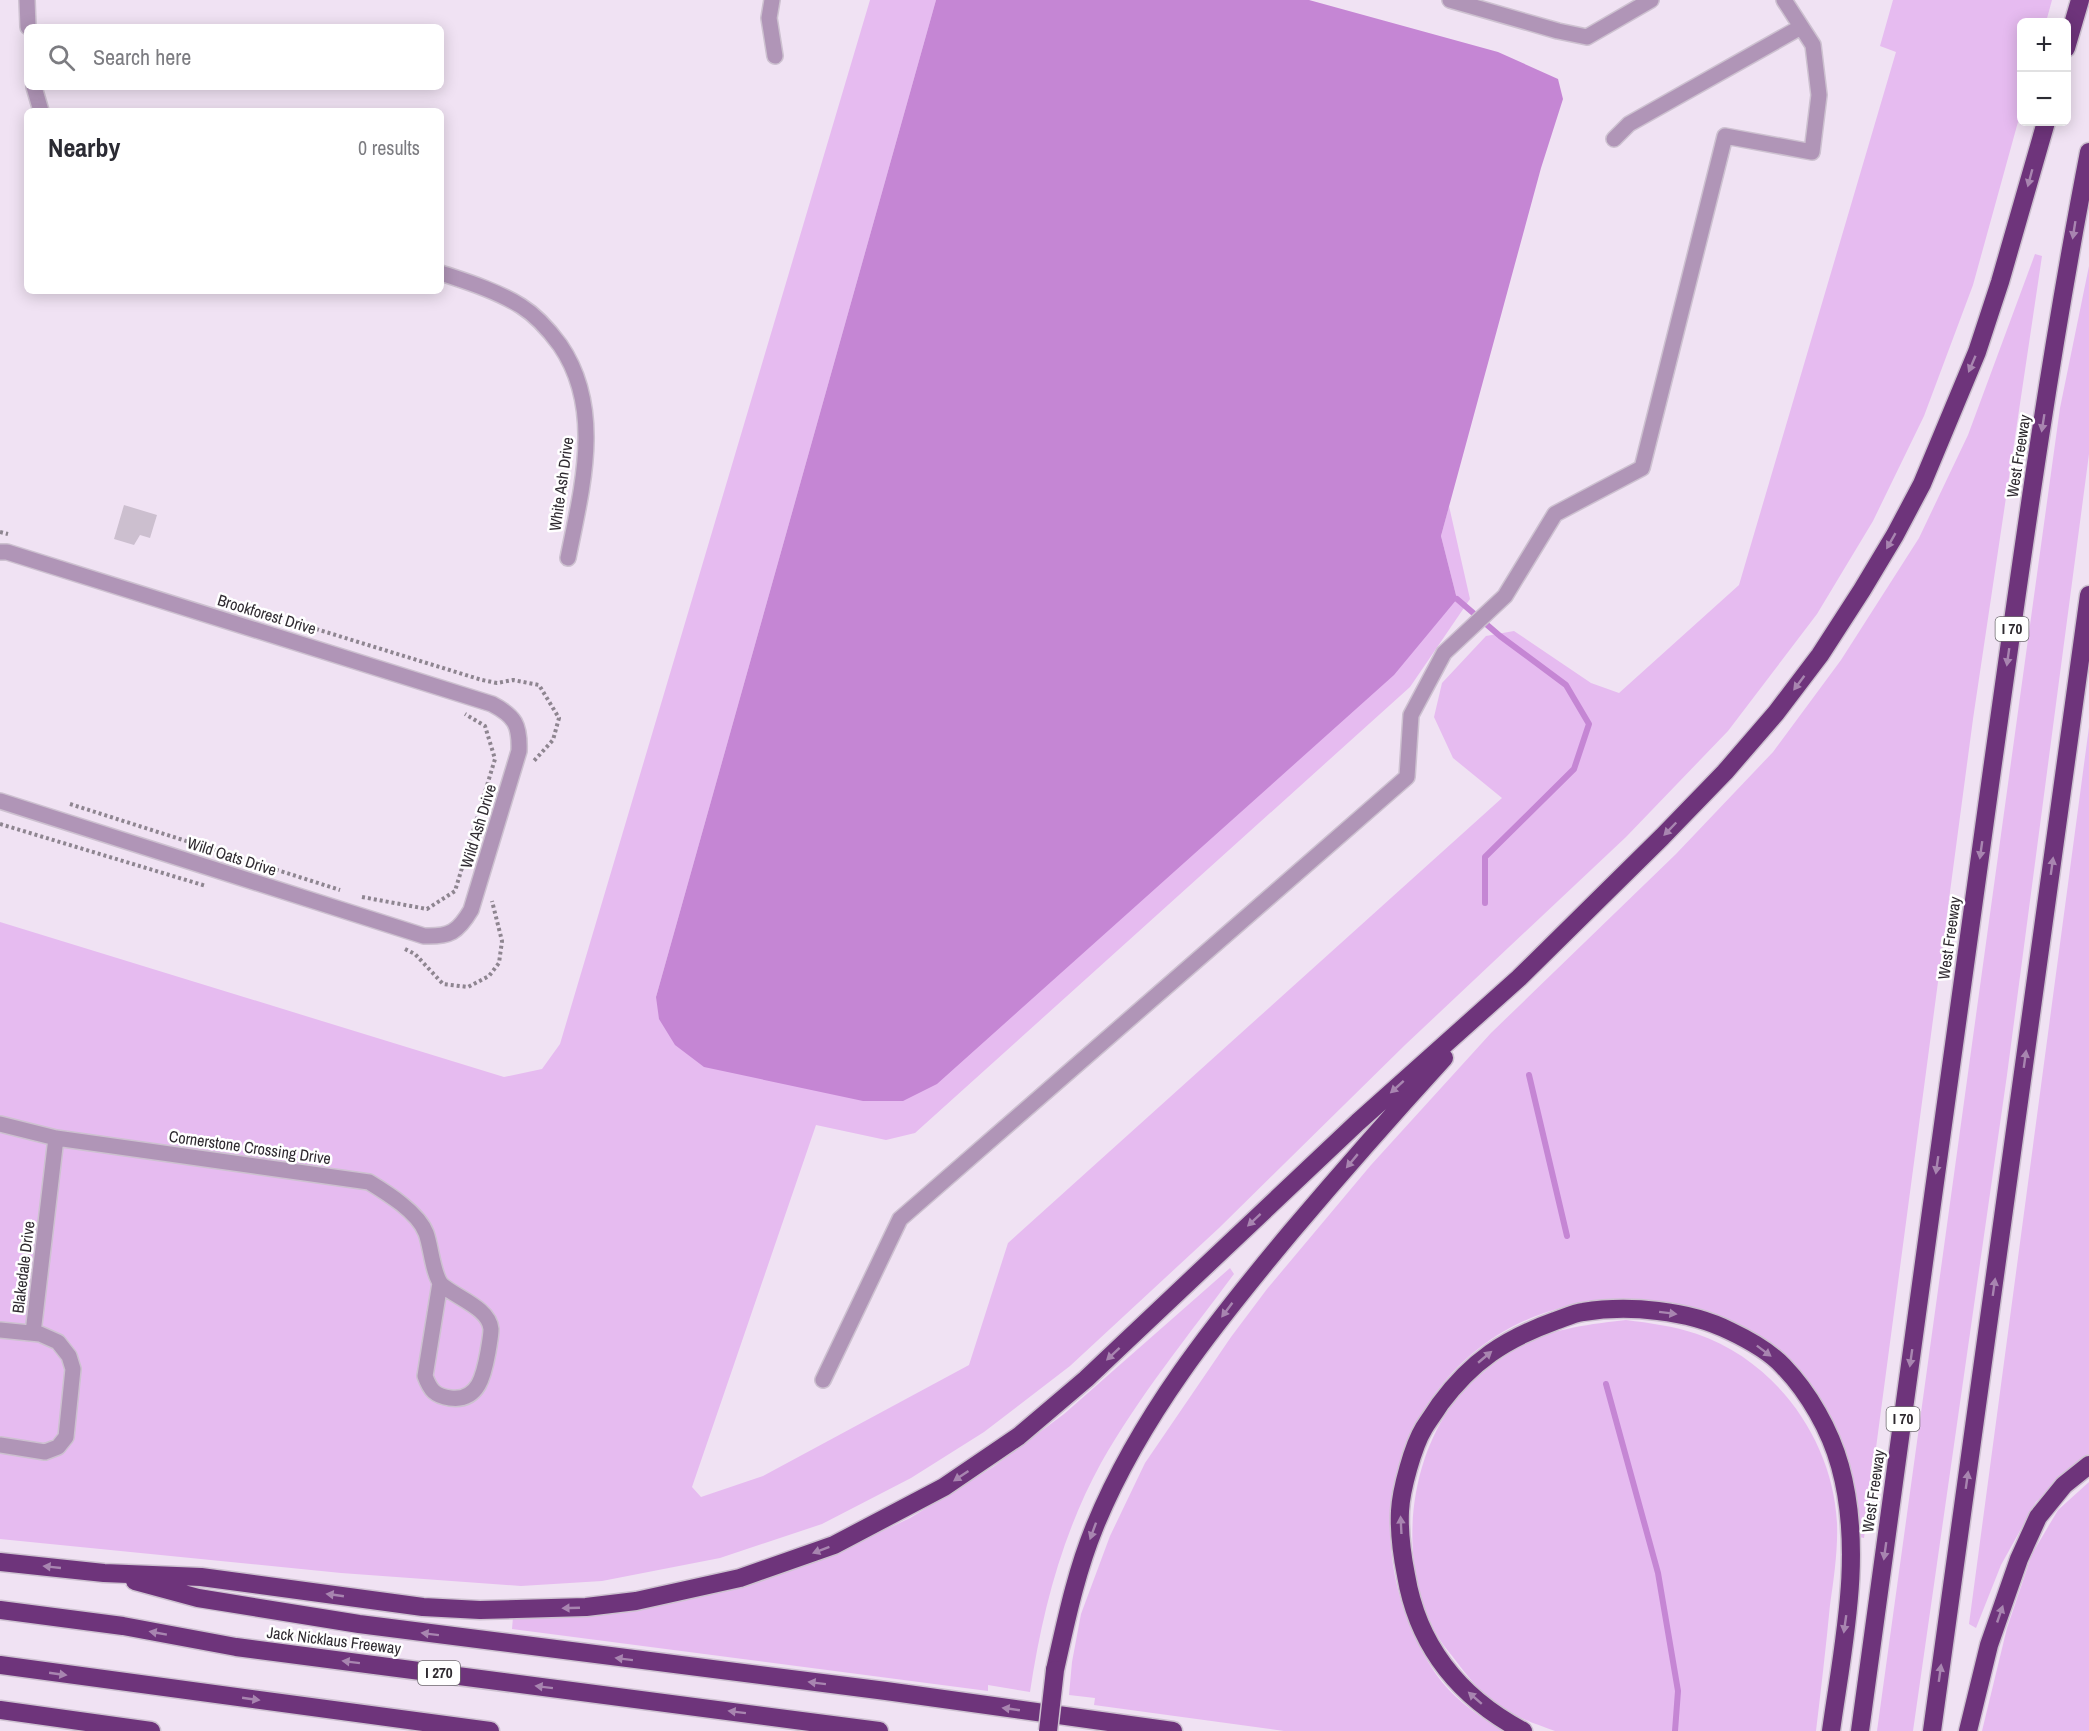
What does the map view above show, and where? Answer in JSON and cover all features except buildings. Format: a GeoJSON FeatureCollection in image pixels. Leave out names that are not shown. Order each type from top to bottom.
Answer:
{"type":"FeatureCollection","features":[{"type":"Feature","properties":{"kind":"highway"},"geometry":{"type":"LineString","coordinates":[[2071,33],[2080,0]]}},
{"type":"Feature","properties":{"kind":"highway"},"geometry":{"type":"LineString","coordinates":[[1048,1731],[1055,1670],[1071,1598],[1095,1526],[1136,1444],[1178,1378],[1228,1307],[1376,1132],[1519,978],[1725,772],[1776,713],[1820,655],[1862,590],[1922,484],[1977,352],[2003,272],[2045,126]]}},
{"type":"Feature","properties":{"kind":"highway","name":"West Freeway"},"geometry":{"type":"LineString","coordinates":[[1860,1731],[1956,1021],[2033,481],[2089,152]]}},
{"type":"Feature","properties":{"kind":"highway"},"geometry":{"type":"LineString","coordinates":[[1932,1731],[2089,595]]}},
{"type":"Feature","properties":{"kind":"highway"},"geometry":{"type":"LineString","coordinates":[[0,1562],[104,1573],[201,1576],[423,1607],[480,1610],[575,1608],[636,1600],[740,1578],[834,1545],[944,1487],[1019,1436],[1086,1379],[1358,1122],[1519,978]]}},
{"type":"Feature","properties":{"kind":"highway"},"geometry":{"type":"LineString","coordinates":[[1523,1731],[1496,1716],[1470,1694],[1446,1670],[1425,1636],[1410,1598],[1402,1555],[1400,1511],[1409,1467],[1422,1430],[1453,1387],[1487,1354],[1524,1332],[1580,1312],[1627,1308],[1689,1315],[1713,1323],[1752,1342],[1782,1364],[1808,1396],[1823,1424],[1840,1466],[1851,1549],[1851,1584],[1831,1731]]}},
{"type":"Feature","properties":{"kind":"highway"},"geometry":{"type":"LineString","coordinates":[[1968,1731],[1989,1645],[2019,1559],[2038,1517],[2064,1485],[2089,1465]]}},
{"type":"Feature","properties":{"kind":"highway"},"geometry":{"type":"LineString","coordinates":[[104,1573],[198,1598],[359,1624],[886,1691],[1173,1731]]}},
{"type":"Feature","properties":{"kind":"highway","name":"Jack Nicklaus Freeway"},"geometry":{"type":"LineString","coordinates":[[0,1610],[123,1626],[236,1647],[879,1731]]}},
{"type":"Feature","properties":{"kind":"highway"},"geometry":{"type":"LineString","coordinates":[[0,1665],[490,1731]]}},
{"type":"Feature","properties":{"kind":"highway"},"geometry":{"type":"LineString","coordinates":[[0,1710],[151,1731]]}},
{"type":"Feature","properties":{"kind":"street"},"geometry":{"type":"LineString","coordinates":[[27,0],[28,24]]}},
{"type":"Feature","properties":{"kind":"street"},"geometry":{"type":"LineString","coordinates":[[772,0],[769,18],[775,56]]}},
{"type":"Feature","properties":{"kind":"street"},"geometry":{"type":"LineString","coordinates":[[1450,0],[1587,37],[1651,0]]}},
{"type":"Feature","properties":{"kind":"street"},"geometry":{"type":"LineString","coordinates":[[823,1380],[900,1219],[1407,777],[1411,715],[1444,653],[1505,596],[1556,514],[1642,468],[1725,136],[1812,152],[1819,95],[1813,45],[1784,0]]}},
{"type":"Feature","properties":{"kind":"street"},"geometry":{"type":"LineString","coordinates":[[1614,139],[1629,124],[1801,27]]}},
{"type":"Feature","properties":{"kind":"street"},"geometry":{"type":"LineString","coordinates":[[35,90],[40,108]]}},
{"type":"Feature","properties":{"kind":"street","name":"White Ash Drive"},"geometry":{"type":"LineString","coordinates":[[444,274],[491,291],[523,307],[550,331],[572,367],[582,394],[587,438],[583,479],[568,558]]}},
{"type":"Feature","properties":{"kind":"street","name":"Brookforest Drive"},"geometry":{"type":"LineString","coordinates":[[0,552],[7,552],[492,704],[508,712],[517,724]]}},
{"type":"Feature","properties":{"kind":"street","name":"Wild Ash Drive"},"geometry":{"type":"LineString","coordinates":[[453,933],[463,924],[471,910],[519,751],[520,735],[517,724]]}},
{"type":"Feature","properties":{"kind":"street","name":"Wild Oats Drive"},"geometry":{"type":"LineString","coordinates":[[0,801],[424,936],[453,933]]}},
{"type":"Feature","properties":{"kind":"street","name":"Cornerstone Crossing Drive"},"geometry":{"type":"LineString","coordinates":[[0,1124],[56,1138],[369,1182],[400,1201],[426,1231],[440,1282],[425,1376],[430,1388],[440,1396],[460,1399],[474,1391],[484,1375],[491,1328],[483,1311],[458,1298],[440,1282]]}},
{"type":"Feature","properties":{"kind":"street","name":"Blakedale Drive"},"geometry":{"type":"LineString","coordinates":[[0,1445],[45,1452],[58,1448],[66,1437],[73,1369],[69,1356],[58,1342],[40,1334],[33,1334],[56,1138]]}},
{"type":"Feature","properties":{"kind":"street"},"geometry":{"type":"LineString","coordinates":[[0,1330],[33,1334]]}},
{"type":"Feature","properties":{"kind":"path"},"geometry":{"type":"LineString","coordinates":[[0,532],[14,536]]}},
{"type":"Feature","properties":{"kind":"path"},"geometry":{"type":"LineString","coordinates":[[311,628],[482,680],[497,683],[513,680],[539,685],[559,718],[553,740],[530,766]]}},
{"type":"Feature","properties":{"kind":"path"},"geometry":{"type":"LineString","coordinates":[[68,803],[171,834],[362,897],[427,909],[455,891],[495,759],[485,726],[461,712]]}},
{"type":"Feature","properties":{"kind":"path"},"geometry":{"type":"LineString","coordinates":[[0,824],[215,889]]}},
{"type":"Feature","properties":{"kind":"path"},"geometry":{"type":"LineString","coordinates":[[396,944],[415,954],[443,984],[468,987],[489,976],[499,963],[502,941],[491,904],[494,892]]}},
{"type":"Feature","properties":{"kind":"shaded area"},"geometry":{"type":"Polygon","coordinates":[[[870,0],[936,0],[656,997],[1457,599],[1441,536],[1449,506],[1470,599],[1410,687],[915,1133],[886,1140],[816,1125],[692,1487],[701,1497],[763,1476],[969,1365],[1008,1243],[1502,798],[1453,758],[1434,717],[1442,683],[1486,636],[1514,631],[1591,683],[1619,693],[1739,585],[1896,52],[1880,46],[1893,0],[2052,0],[2047,18],[2017,18],[2017,126],[1973,285],[1924,416],[1873,521],[1817,614],[1728,731],[1626,837],[1405,1045],[1219,1228],[1070,1366],[984,1432],[911,1478],[822,1524],[720,1558],[602,1581],[521,1586],[341,1573],[0,1539],[0,922],[504,1077],[542,1069],[560,1044],[870,0]]]}},
{"type":"Feature","properties":{"kind":"shaded area"},"geometry":{"type":"Polygon","coordinates":[[[936,0],[1309,0],[1498,52],[1558,79],[1563,99],[1541,168],[1441,536],[1457,599],[1394,675],[937,1084],[903,1101],[863,1101],[704,1067],[675,1045],[659,1019],[656,997],[936,0]]]}},
{"type":"Feature","properties":{"kind":"shaded area"},"geometry":{"type":"Polygon","coordinates":[[[2035,254],[2042,256],[1973,719],[1864,1538],[1859,1537],[1850,1471],[1834,1424],[1819,1403],[1737,1329],[1698,1311],[1655,1302],[1611,1301],[1553,1310],[1502,1332],[1459,1366],[1426,1408],[1403,1457],[1391,1510],[1393,1566],[1409,1622],[1419,1645],[1432,1668],[1449,1690],[1471,1709],[1503,1731],[1284,1731],[1094,1705],[1095,1698],[1069,1695],[1072,1662],[1081,1614],[1110,1536],[1145,1463],[1231,1337],[1267,1289],[1371,1165],[1491,1033],[1676,854],[1773,752],[1841,660],[1919,538],[1968,435],[2035,254]]]}},
{"type":"Feature","properties":{"kind":"shaded area"},"geometry":{"type":"Polygon","coordinates":[[[2089,266],[2089,454],[2007,1075],[1913,1731],[1877,1731],[2060,408],[2089,266]]]}},
{"type":"Feature","properties":{"kind":"shaded area"},"geometry":{"type":"Polygon","coordinates":[[[2089,727],[2089,1456],[2036,1502],[2001,1565],[1976,1628],[1969,1624],[2089,727]]]}},
{"type":"Feature","properties":{"kind":"shaded area"},"geometry":{"type":"Polygon","coordinates":[[[1230,1268],[1234,1274],[1131,1414],[1087,1490],[1055,1574],[1047,1603],[1030,1692],[988,1685],[988,1691],[512,1629],[513,1617],[751,1582],[825,1558],[910,1518],[993,1467],[1064,1414],[1230,1268]]]}},
{"type":"Feature","properties":{"kind":"shaded area"},"geometry":{"type":"Polygon","coordinates":[[[1626,1320],[1697,1334],[1726,1346],[1752,1363],[1775,1384],[1795,1408],[1812,1434],[1825,1462],[1833,1492],[1837,1533],[1816,1731],[1555,1731],[1510,1713],[1486,1695],[1443,1645],[1426,1612],[1417,1582],[1413,1551],[1413,1519],[1417,1487],[1426,1456],[1438,1428],[1454,1402],[1486,1370],[1524,1344],[1560,1330],[1626,1320]]]}},
{"type":"Feature","properties":{"kind":"shaded area"},"geometry":{"type":"Polygon","coordinates":[[[2089,1482],[2089,1731],[1982,1731],[2007,1628],[2032,1554],[2058,1510],[2089,1482]]]}},
{"type":"Feature","properties":{"kind":"waterway"},"geometry":{"type":"LineString","coordinates":[[1457,599],[1500,636],[1566,685],[1589,724],[1574,769],[1485,857],[1485,903]]}},
{"type":"Feature","properties":{"kind":"waterway"},"geometry":{"type":"LineString","coordinates":[[1529,1075],[1567,1236]]}},
{"type":"Feature","properties":{"kind":"waterway"},"geometry":{"type":"LineString","coordinates":[[1606,1384],[1658,1573],[1678,1691],[1675,1731]]}}]}
